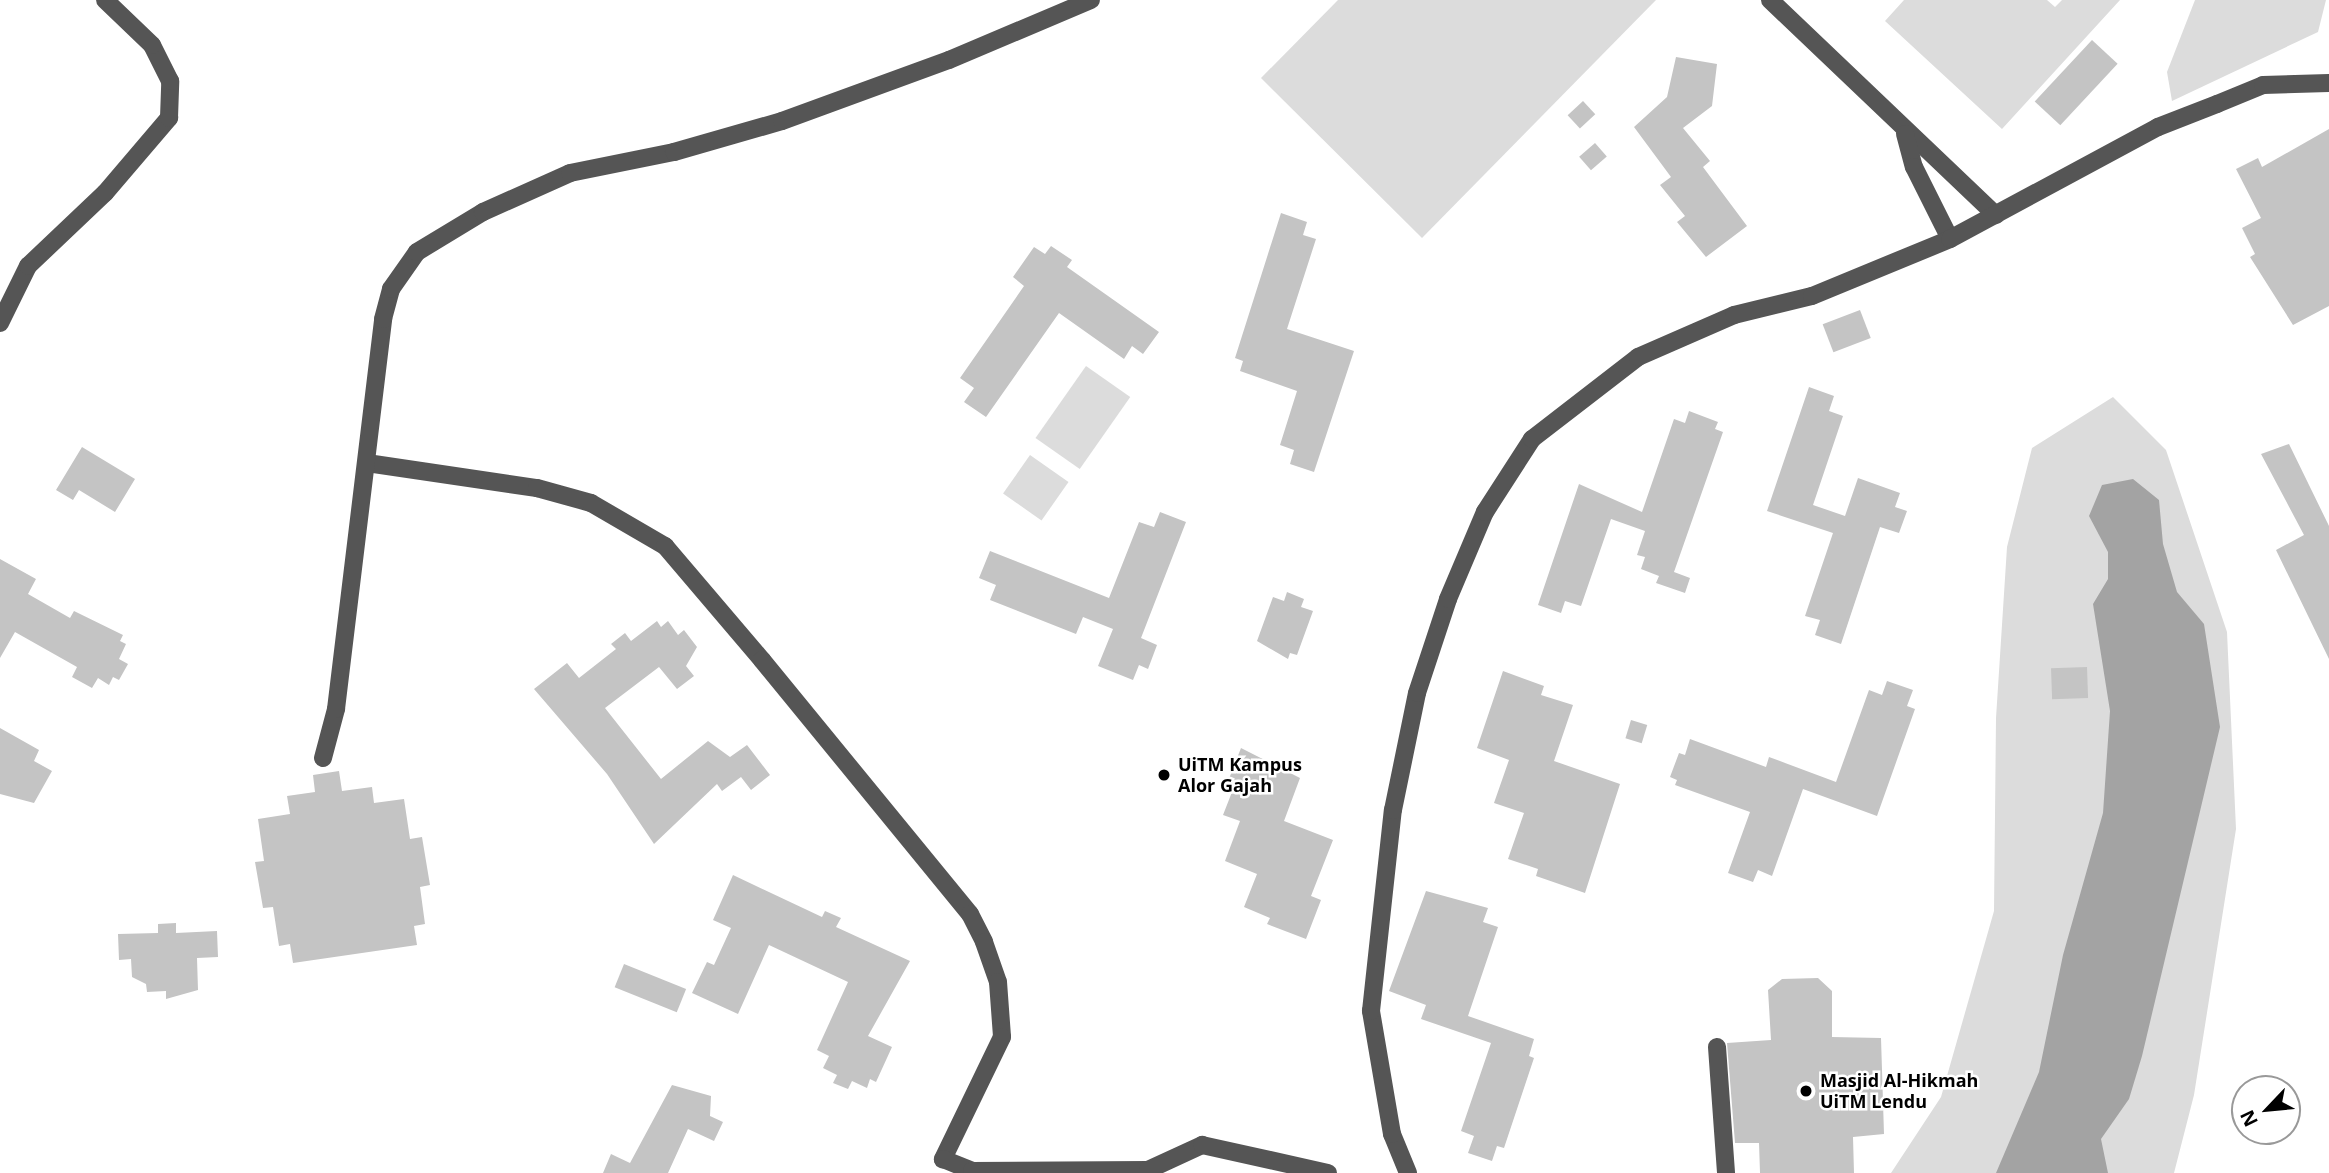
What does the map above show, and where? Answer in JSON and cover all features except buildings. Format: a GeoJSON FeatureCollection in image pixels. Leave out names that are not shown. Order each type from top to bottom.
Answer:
{"type":"FeatureCollection","features":[{"type":"Feature","properties":{"kind":"street"},"geometry":{"type":"LineString","coordinates":[[0,323],[28,266],[105,193],[169,118],[170,81],[152,45],[105,0]]}},
{"type":"Feature","properties":{"kind":"street"},"geometry":{"type":"LineString","coordinates":[[323,758],[336,709],[383,318],[391,289],[417,252],[483,212],[570,173],[782,121],[949,60],[1091,0]]}},
{"type":"Feature","properties":{"kind":"street"},"geometry":{"type":"LineString","coordinates":[[1770,0],[1905,134],[1928,146],[1996,215]]}},
{"type":"Feature","properties":{"kind":"street"},"geometry":{"type":"LineString","coordinates":[[1408,1173],[1392,1134],[1371,1011],[1381,902],[1417,693],[1485,512],[1532,439],[1638,357],[1734,315],[1812,296],[1950,239],[2158,127],[2263,85],[2329,83]]}},
{"type":"Feature","properties":{"kind":"street"},"geometry":{"type":"LineString","coordinates":[[1905,134],[1914,167],[1950,239]]}},
{"type":"Feature","properties":{"kind":"street"},"geometry":{"type":"LineString","coordinates":[[367,463],[537,488],[591,503],[631,522],[665,546],[762,660],[970,914],[984,942],[998,982],[1002,1037],[943,1158],[972,1171],[1148,1170],[1202,1145],[1328,1173]]}},
{"type":"Feature","properties":{"kind":"street"},"geometry":{"type":"LineString","coordinates":[[1717,1047],[1726,1173]]}},
{"type":"Feature","properties":{"kind":"shaded area"},"geometry":{"type":"Polygon","coordinates":[[[1338,0],[1656,0],[1422,238],[1261,78],[1338,0]]]}},
{"type":"Feature","properties":{"kind":"shaded area"},"geometry":{"type":"Polygon","coordinates":[[[1904,0],[2047,0],[2055,7],[2062,0],[2120,0],[2002,129],[1885,21],[1904,0]]]}},
{"type":"Feature","properties":{"kind":"shaded area"},"geometry":{"type":"Polygon","coordinates":[[[2195,0],[2326,0],[2318,32],[2172,101],[2167,72],[2195,0]]]}},
{"type":"Feature","properties":{"kind":"shaded area"},"geometry":{"type":"Polygon","coordinates":[[[1086,366],[1130,397],[1080,469],[1036,438],[1086,366]]]}},
{"type":"Feature","properties":{"kind":"shaded area"},"geometry":{"type":"Polygon","coordinates":[[[2113,397],[2166,450],[2227,632],[2236,829],[2194,1095],[2174,1173],[1891,1173],[1941,1097],[1994,911],[1996,718],[2007,547],[2032,448],[2113,397]]]}},
{"type":"Feature","properties":{"kind":"shaded area"},"geometry":{"type":"Polygon","coordinates":[[[1030,455],[1069,482],[1042,520],[1003,494],[1030,455]]]}},
{"type":"Feature","properties":{"kind":"shaded area"},"geometry":{"type":"Polygon","coordinates":[[[2133,479],[2159,500],[2163,544],[2177,592],[2204,624],[2220,727],[2142,1056],[2129,1099],[2101,1139],[2108,1173],[1996,1173],[2039,1072],[2063,955],[2103,813],[2110,711],[2093,604],[2108,579],[2108,552],[2089,516],[2102,485],[2133,479]]]}},
{"type":"Feature","properties":{"kind":"place","name":"UiTM Kampus Alor Gajah"},"geometry":{"type":"Point","coordinates":[1164,775]}},
{"type":"Feature","properties":{"kind":"place","name":"Masjid Al-Hikmah UiTM Lendu"},"geometry":{"type":"Point","coordinates":[1806,1091]}}]}
